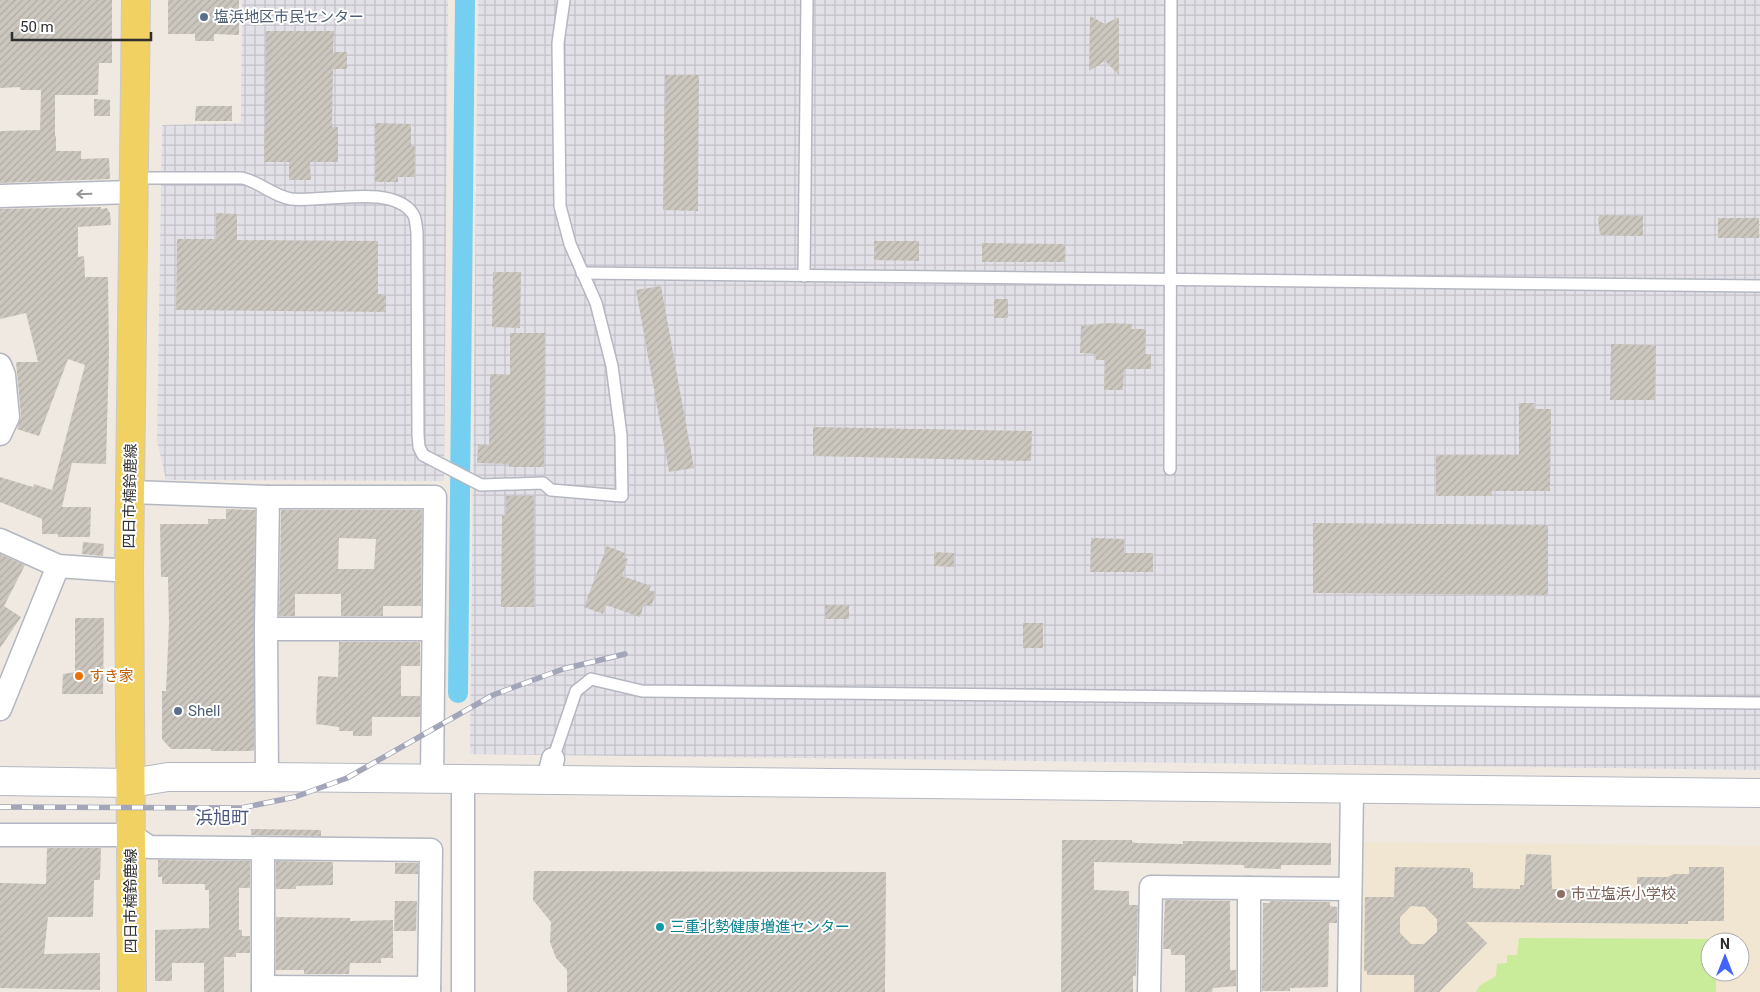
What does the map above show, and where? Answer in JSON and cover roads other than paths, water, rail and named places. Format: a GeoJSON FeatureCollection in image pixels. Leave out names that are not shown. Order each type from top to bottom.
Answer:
{"type":"FeatureCollection","features":[{"type":"Feature","properties":{"kind":"main road","name":"四日市楠鈴鹿線"},"geometry":{"type":"LineString","coordinates":[[132,992],[129,571],[136,0]]}},
{"type":"Feature","properties":{"kind":"street"},"geometry":{"type":"LineString","coordinates":[[0,196],[133,185]]}},
{"type":"Feature","properties":{"kind":"street"},"geometry":{"type":"LineString","coordinates":[[0,364],[4,375],[8,417],[0,434]]}},
{"type":"Feature","properties":{"kind":"street"},"geometry":{"type":"LineString","coordinates":[[131,492],[268,496],[435,497],[432,779]]}},
{"type":"Feature","properties":{"kind":"street"},"geometry":{"type":"LineString","coordinates":[[267,777],[266,629],[268,496]]}},
{"type":"Feature","properties":{"kind":"street"},"geometry":{"type":"LineString","coordinates":[[0,540],[58,566],[129,571]]}},
{"type":"Feature","properties":{"kind":"street"},"geometry":{"type":"LineString","coordinates":[[0,709],[58,566]]}},
{"type":"Feature","properties":{"kind":"street"},"geometry":{"type":"LineString","coordinates":[[266,629],[433,629]]}},
{"type":"Feature","properties":{"kind":"street"},"geometry":{"type":"LineString","coordinates":[[0,781],[131,783],[168,777],[463,780],[550,769],[1352,788],[1760,793]]}},
{"type":"Feature","properties":{"kind":"street"},"geometry":{"type":"LineString","coordinates":[[463,780],[463,992]]}},
{"type":"Feature","properties":{"kind":"street"},"geometry":{"type":"LineString","coordinates":[[1349,992],[1352,788]]}},
{"type":"Feature","properties":{"kind":"street"},"geometry":{"type":"LineString","coordinates":[[0,835],[131,835],[149,847],[263,848],[431,850],[429,990],[263,989],[263,848]]}},
{"type":"Feature","properties":{"kind":"street"},"geometry":{"type":"LineString","coordinates":[[1149,992],[1151,887],[1350,889]]}},
{"type":"Feature","properties":{"kind":"street"},"geometry":{"type":"LineString","coordinates":[[1249,888],[1249,992]]}},
{"type":"Feature","properties":{"kind":"lane"},"geometry":{"type":"LineString","coordinates":[[133,185],[242,178],[254,180],[279,196],[293,199],[372,197],[398,201],[414,214],[417,232],[419,447],[424,455],[481,485],[543,483],[551,490],[622,496],[622,435],[612,366],[596,303],[582,273],[560,206],[558,43],[564,0]]}},
{"type":"Feature","properties":{"kind":"lane"},"geometry":{"type":"LineString","coordinates":[[804,276],[807,0]]}},
{"type":"Feature","properties":{"kind":"lane"},"geometry":{"type":"LineString","coordinates":[[1170,469],[1171,0]]}},
{"type":"Feature","properties":{"kind":"lane"},"geometry":{"type":"LineString","coordinates":[[582,273],[1760,286]]}},
{"type":"Feature","properties":{"kind":"lane"},"geometry":{"type":"LineString","coordinates":[[550,769],[576,691],[591,679],[642,691],[1760,703]]}},
{"type":"Feature","properties":{"kind":"waterway"},"geometry":{"type":"LineString","coordinates":[[458,693],[465,0]]}},
{"type":"Feature","properties":{"kind":"railway"},"geometry":{"type":"LineString","coordinates":[[0,807],[241,808],[295,797],[347,778],[493,695],[563,669],[625,654]]}},
{"type":"Feature","properties":{"kind":"place","name":"塩浜地区市民センター"},"geometry":{"type":"Point","coordinates":[204,17]}},
{"type":"Feature","properties":{"kind":"place","name":"すき家"},"geometry":{"type":"Point","coordinates":[79,676]}},
{"type":"Feature","properties":{"kind":"place","name":"Shell"},"geometry":{"type":"Point","coordinates":[178,711]}},
{"type":"Feature","properties":{"kind":"place","name":"市立塩浜小学校"},"geometry":{"type":"Point","coordinates":[1561,894]}},
{"type":"Feature","properties":{"kind":"place","name":"三重北勢健康増進センター"},"geometry":{"type":"Point","coordinates":[660,927]}},
{"type":"Feature","properties":{"kind":"district","name":"浜旭町"},"geometry":{"type":"Point","coordinates":[222,818]}}]}
